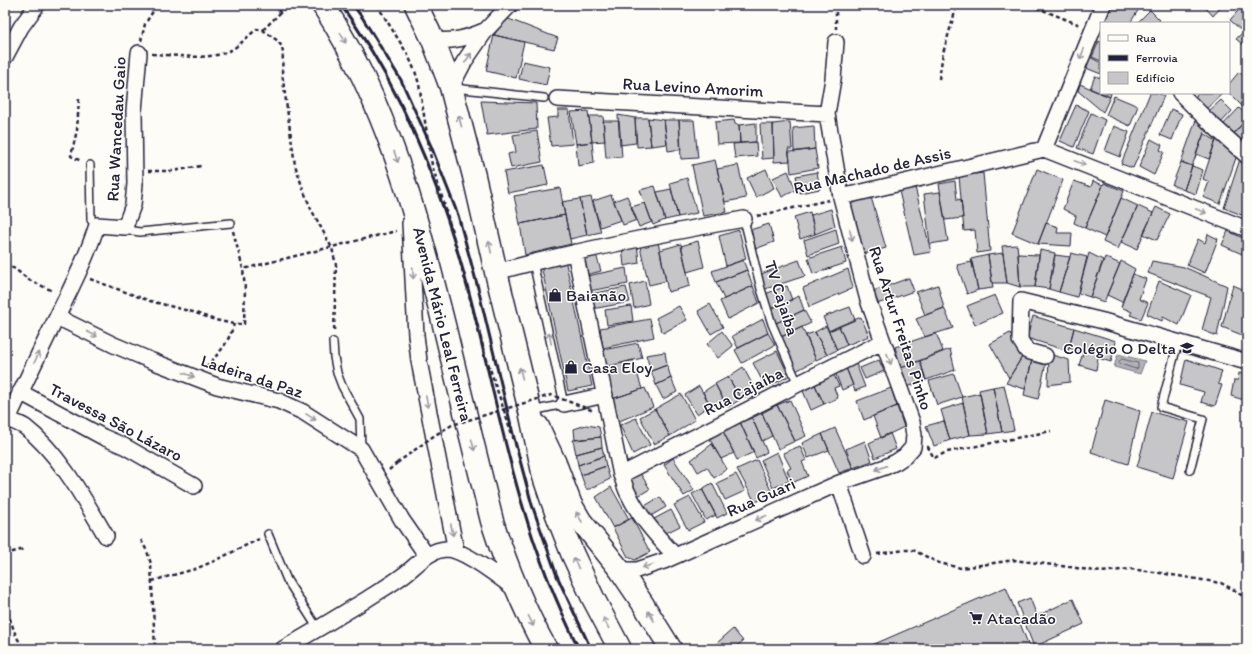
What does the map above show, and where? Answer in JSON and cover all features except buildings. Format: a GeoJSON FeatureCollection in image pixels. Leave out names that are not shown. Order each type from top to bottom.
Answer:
{"type":"FeatureCollection","features":[{"type":"Feature","properties":{"kind":"highway","name":"Avenida Mário Leal Ferreira"},"geometry":{"type":"LineString","coordinates":[[323,5],[339,30],[373,98],[408,192],[425,247],[492,521],[516,590],[546,649]]}},
{"type":"Feature","properties":{"kind":"highway"},"geometry":{"type":"LineString","coordinates":[[416,5],[433,40],[451,87],[474,176],[530,411],[544,477],[572,553],[593,598],[620,649]]}},
{"type":"Feature","properties":{"kind":"main road"},"geometry":{"type":"LineString","coordinates":[[530,411],[555,462],[574,510],[593,537],[620,570],[671,649]]}},
{"type":"Feature","properties":{"kind":"street"},"geometry":{"type":"LineString","coordinates":[[5,57],[21,27],[37,5]]}},
{"type":"Feature","properties":{"kind":"street"},"geometry":{"type":"LineString","coordinates":[[451,87],[464,62],[486,30],[510,5]]}},
{"type":"Feature","properties":{"kind":"street"},"geometry":{"type":"LineString","coordinates":[[1103,5],[1044,149],[1247,229]]}},
{"type":"Feature","properties":{"kind":"street"},"geometry":{"type":"LineString","coordinates":[[433,40],[456,40],[467,38],[486,30]]}},
{"type":"Feature","properties":{"kind":"street"},"geometry":{"type":"LineString","coordinates":[[836,42],[833,79],[827,114],[841,197]]}},
{"type":"Feature","properties":{"kind":"street","name":"Rua Wancedau Gaio"},"geometry":{"type":"LineString","coordinates":[[7,421],[78,275],[97,225],[126,227],[133,205],[135,171],[134,111],[138,54]]}},
{"type":"Feature","properties":{"kind":"street"},"geometry":{"type":"LineString","coordinates":[[1181,94],[1247,156]]}},
{"type":"Feature","properties":{"kind":"street","name":"Rua Levino Amorim"},"geometry":{"type":"LineString","coordinates":[[551,98],[827,114]]}},
{"type":"Feature","properties":{"kind":"street","name":"Rua Machado de Assis"},"geometry":{"type":"LineString","coordinates":[[841,197],[1044,149]]}},
{"type":"Feature","properties":{"kind":"street"},"geometry":{"type":"LineString","coordinates":[[408,192],[416,335],[456,551]]}},
{"type":"Feature","properties":{"kind":"street","name":"Rua Artur Freitas Pinho"},"geometry":{"type":"LineString","coordinates":[[841,197],[868,300],[912,422],[914,436],[913,447]]}},
{"type":"Feature","properties":{"kind":"street"},"geometry":{"type":"LineString","coordinates":[[496,272],[575,252],[744,219]]}},
{"type":"Feature","properties":{"kind":"street"},"geometry":{"type":"LineString","coordinates":[[575,252],[621,475],[628,494],[636,508],[675,556]]}},
{"type":"Feature","properties":{"kind":"street"},"geometry":{"type":"LineString","coordinates":[[1045,356],[1027,351],[1020,340],[1021,301],[1103,321],[1247,362]]}},
{"type":"Feature","properties":{"kind":"street","name":"Ladeira da Paz"},"geometry":{"type":"LineString","coordinates":[[57,317],[127,350],[217,386],[279,401],[303,412],[361,449],[402,520],[427,556]]}},
{"type":"Feature","properties":{"kind":"street","name":"Rua Cajaíba"},"geometry":{"type":"LineString","coordinates":[[621,475],[882,342]]}},
{"type":"Feature","properties":{"kind":"street","name":"Travessa São Lázaro"},"geometry":{"type":"LineString","coordinates":[[20,392],[124,446],[194,486]]}},
{"type":"Feature","properties":{"kind":"street"},"geometry":{"type":"LineString","coordinates":[[564,404],[604,395]]}},
{"type":"Feature","properties":{"kind":"street"},"geometry":{"type":"LineString","coordinates":[[7,421],[24,426],[40,441],[81,494],[106,536]]}},
{"type":"Feature","properties":{"kind":"street","name":"Rua Guari"},"geometry":{"type":"LineString","coordinates":[[620,570],[637,570],[652,566],[839,483],[885,467],[905,456],[913,447]]}},
{"type":"Feature","properties":{"kind":"street"},"geometry":{"type":"LineString","coordinates":[[839,483],[863,556]]}},
{"type":"Feature","properties":{"kind":"street"},"geometry":{"type":"LineString","coordinates":[[283,649],[318,630],[405,574],[427,556],[438,550],[448,549],[456,551],[491,571],[516,590]]}},
{"type":"Feature","properties":{"kind":"lane"},"geometry":{"type":"LineString","coordinates":[[451,87],[551,98]]}},
{"type":"Feature","properties":{"kind":"lane"},"geometry":{"type":"LineString","coordinates":[[90,165],[91,220],[97,225]]}},
{"type":"Feature","properties":{"kind":"lane","name":"TV Cajaíba"},"geometry":{"type":"LineString","coordinates":[[744,219],[767,310],[798,384]]}},
{"type":"Feature","properties":{"kind":"lane"},"geometry":{"type":"LineString","coordinates":[[126,227],[133,231],[140,232],[231,223]]}},
{"type":"Feature","properties":{"kind":"lane"},"geometry":{"type":"LineString","coordinates":[[530,411],[564,404],[533,262]]}},
{"type":"Feature","properties":{"kind":"lane"},"geometry":{"type":"LineString","coordinates":[[333,342],[337,373],[342,386],[360,419],[361,449]]}},
{"type":"Feature","properties":{"kind":"lane"},"geometry":{"type":"LineString","coordinates":[[1178,342],[1161,407],[1203,419],[1190,470]]}},
{"type":"Feature","properties":{"kind":"lane"},"geometry":{"type":"LineString","coordinates":[[268,534],[287,580],[318,630]]}},
{"type":"Feature","properties":{"kind":"path","name":"Rua Wancedau Gaio"},"geometry":{"type":"LineString","coordinates":[[138,54],[145,24],[156,5]]}},
{"type":"Feature","properties":{"kind":"path"},"geometry":{"type":"LineString","coordinates":[[273,5],[281,13]]}},
{"type":"Feature","properties":{"kind":"path"},"geometry":{"type":"LineString","coordinates":[[263,30],[288,5]]}},
{"type":"Feature","properties":{"kind":"path"},"geometry":{"type":"LineString","coordinates":[[377,5],[408,55],[415,71],[419,84],[432,165],[446,210],[485,354],[520,458]]}},
{"type":"Feature","properties":{"kind":"path"},"geometry":{"type":"LineString","coordinates":[[836,5],[836,42]]}},
{"type":"Feature","properties":{"kind":"path"},"geometry":{"type":"LineString","coordinates":[[939,79],[943,53],[956,5]]}},
{"type":"Feature","properties":{"kind":"path"},"geometry":{"type":"LineString","coordinates":[[1030,5],[1092,30]]}},
{"type":"Feature","properties":{"kind":"path"},"geometry":{"type":"LineString","coordinates":[[138,54],[205,57],[234,48],[255,30],[260,29],[278,41],[282,47],[283,53],[282,73],[295,165],[308,202],[332,248],[336,265],[333,342]]}},
{"type":"Feature","properties":{"kind":"path"},"geometry":{"type":"LineString","coordinates":[[79,99],[77,130],[71,156],[90,165]]}},
{"type":"Feature","properties":{"kind":"path"},"geometry":{"type":"LineString","coordinates":[[135,171],[173,171],[201,166]]}},
{"type":"Feature","properties":{"kind":"path","name":"Rua Machado de Assis"},"geometry":{"type":"LineString","coordinates":[[744,219],[841,197]]}},
{"type":"Feature","properties":{"kind":"path"},"geometry":{"type":"LineString","coordinates":[[78,275],[150,301],[193,312],[214,320],[234,324],[244,324],[245,289],[243,269],[231,223]]}},
{"type":"Feature","properties":{"kind":"path"},"geometry":{"type":"LineString","coordinates":[[243,269],[410,228]]}},
{"type":"Feature","properties":{"kind":"path"},"geometry":{"type":"LineString","coordinates":[[5,264],[16,269],[29,280],[67,298]]}},
{"type":"Feature","properties":{"kind":"path"},"geometry":{"type":"LineString","coordinates":[[196,378],[223,348],[230,337],[234,324]]}},
{"type":"Feature","properties":{"kind":"path"},"geometry":{"type":"LineString","coordinates":[[397,464],[435,435],[452,425],[551,396],[594,411]]}},
{"type":"Feature","properties":{"kind":"path"},"geometry":{"type":"LineString","coordinates":[[928,447],[934,458],[947,452],[1051,431]]}},
{"type":"Feature","properties":{"kind":"path"},"geometry":{"type":"LineString","coordinates":[[152,581],[206,564],[268,534]]}},
{"type":"Feature","properties":{"kind":"path"},"geometry":{"type":"LineString","coordinates":[[141,540],[147,551],[151,564],[155,649]]}},
{"type":"Feature","properties":{"kind":"path"},"geometry":{"type":"LineString","coordinates":[[5,554],[24,549]]}},
{"type":"Feature","properties":{"kind":"path"},"geometry":{"type":"LineString","coordinates":[[863,556],[910,550],[939,563],[961,568],[1014,560],[1101,572],[1130,569],[1221,583],[1247,599]]}},
{"type":"Feature","properties":{"kind":"path"},"geometry":{"type":"LineString","coordinates":[[5,605],[16,636],[24,649]]}},
{"type":"Feature","properties":{"kind":"water"},"geometry":{"type":"Polygon","coordinates":[[[1118,354],[1145,361],[1140,374],[1114,367],[1118,354]]]}},
{"type":"Feature","properties":{"kind":"railway"},"geometry":{"type":"LineString","coordinates":[[341,5],[358,29],[389,81],[415,135],[437,190],[447,218],[468,290],[503,435],[529,525],[548,579],[579,649]]}},
{"type":"Feature","properties":{"kind":"railway"},"geometry":{"type":"LineString","coordinates":[[353,5],[401,80],[431,146],[458,215],[478,288],[514,438],[532,505],[557,576],[591,649]]}},
{"type":"Feature","properties":{"kind":"place","name":"Baianão"},"geometry":{"type":"Point","coordinates":[555,295]}},
{"type":"Feature","properties":{"kind":"place","name":"Colégio O Delta"},"geometry":{"type":"Point","coordinates":[1187,348]}},
{"type":"Feature","properties":{"kind":"place","name":"Casa Eloy"},"geometry":{"type":"Point","coordinates":[571,367]}},
{"type":"Feature","properties":{"kind":"place","name":"Atacadão"},"geometry":{"type":"Point","coordinates":[976,618]}}]}
